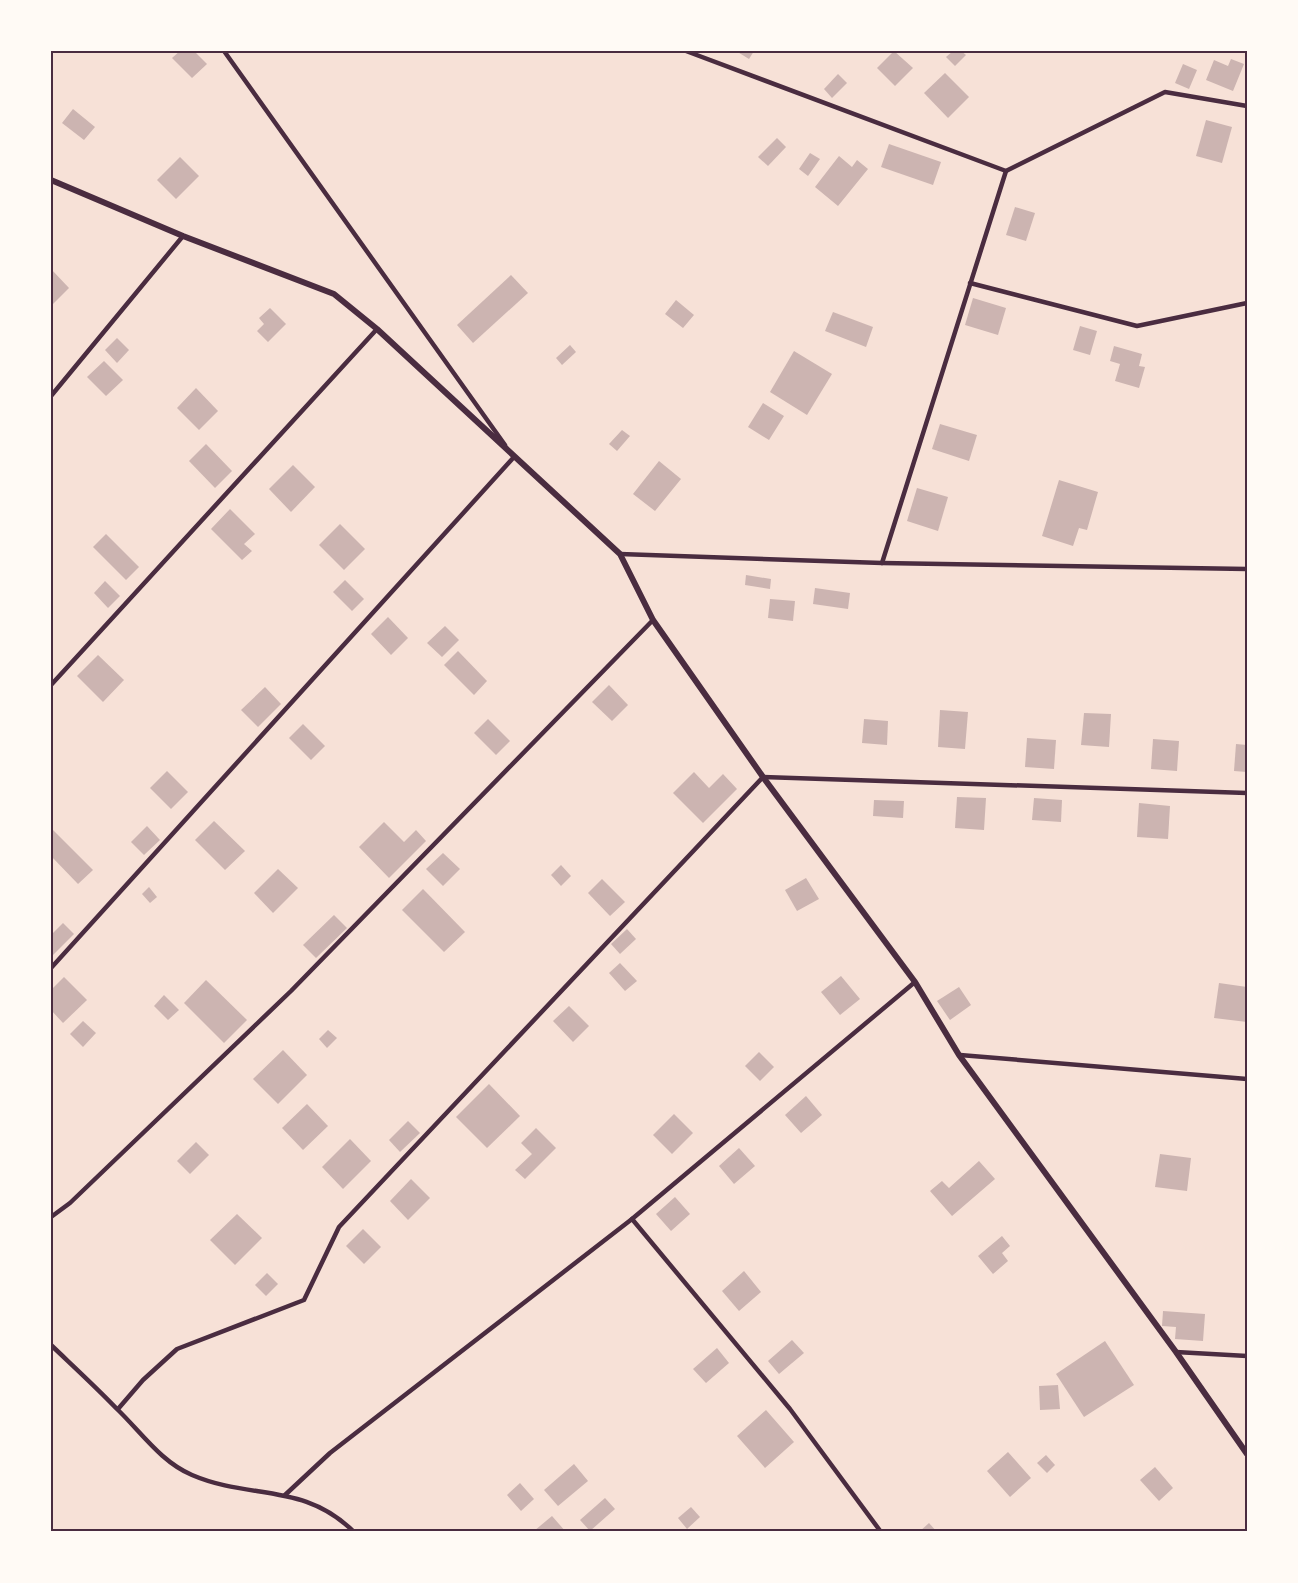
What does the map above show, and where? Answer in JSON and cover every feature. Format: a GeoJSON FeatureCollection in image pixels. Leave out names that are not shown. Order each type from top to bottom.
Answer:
{"type":"FeatureCollection","features":[{"type":"Feature","properties":{"kind":"street"},"geometry":{"type":"LineString","coordinates":[[51,180],[183,236],[334,294],[377,328],[620,554],[653,620],[763,777],[915,982],[959,1055],[1176,1352],[1247,1454]]}},
{"type":"Feature","properties":{"kind":"lane"},"geometry":{"type":"LineString","coordinates":[[51,968],[514,457],[225,51]]}},
{"type":"Feature","properties":{"kind":"lane"},"geometry":{"type":"LineString","coordinates":[[686,51],[1006,171]]}},
{"type":"Feature","properties":{"kind":"lane"},"geometry":{"type":"LineString","coordinates":[[882,563],[1006,171],[1164,92],[1247,106]]}},
{"type":"Feature","properties":{"kind":"lane"},"geometry":{"type":"LineString","coordinates":[[51,396],[183,236]]}},
{"type":"Feature","properties":{"kind":"lane"},"geometry":{"type":"LineString","coordinates":[[970,283],[1137,326],[1247,303]]}},
{"type":"Feature","properties":{"kind":"lane"},"geometry":{"type":"LineString","coordinates":[[51,685],[377,328]]}},
{"type":"Feature","properties":{"kind":"lane"},"geometry":{"type":"LineString","coordinates":[[620,554],[882,563],[1247,569]]}},
{"type":"Feature","properties":{"kind":"lane"},"geometry":{"type":"LineString","coordinates":[[51,1217],[70,1203],[291,991],[653,620]]}},
{"type":"Feature","properties":{"kind":"lane"},"geometry":{"type":"LineString","coordinates":[[118,1409],[143,1380],[177,1349],[304,1300],[339,1227],[763,777],[1247,793]]}},
{"type":"Feature","properties":{"kind":"lane"},"geometry":{"type":"LineString","coordinates":[[285,1495],[330,1453],[632,1220],[915,982]]}},
{"type":"Feature","properties":{"kind":"lane"},"geometry":{"type":"LineString","coordinates":[[959,1055],[1247,1079]]}},
{"type":"Feature","properties":{"kind":"lane"},"geometry":{"type":"LineString","coordinates":[[632,1220],[790,1409],[881,1532]]}},
{"type":"Feature","properties":{"kind":"lane"},"geometry":{"type":"LineString","coordinates":[[51,1345],[118,1409],[161,1456],[191,1475],[224,1486],[285,1495],[325,1509],[342,1520],[354,1532]]}},
{"type":"Feature","properties":{"kind":"lane"},"geometry":{"type":"LineString","coordinates":[[1176,1352],[1247,1356]]}},
{"type":"Feature","properties":{"kind":"building"},"geometry":{"type":"Polygon","coordinates":[[[180,51],[194,51],[207,64],[192,78],[172,58],[180,51]]]}},
{"type":"Feature","properties":{"kind":"building"},"geometry":{"type":"Polygon","coordinates":[[[736,51],[754,51],[749,59],[736,51]]]}},
{"type":"Feature","properties":{"kind":"building"},"geometry":{"type":"Polygon","coordinates":[[[894,51],[913,68],[895,86],[877,68],[894,51]]]}},
{"type":"Feature","properties":{"kind":"building"},"geometry":{"type":"Polygon","coordinates":[[[953,51],[961,51],[966,55],[955,66],[946,57],[953,51]]]}},
{"type":"Feature","properties":{"kind":"building"},"geometry":{"type":"Polygon","coordinates":[[[1231,59],[1244,64],[1233,91],[1206,80],[1214,60],[1228,66],[1231,59]]]}},
{"type":"Feature","properties":{"kind":"building"},"geometry":{"type":"Polygon","coordinates":[[[1183,64],[1197,70],[1189,89],[1175,83],[1183,64]]]}},
{"type":"Feature","properties":{"kind":"building"},"geometry":{"type":"Polygon","coordinates":[[[945,73],[969,97],[948,118],[924,93],[945,73]]]}},
{"type":"Feature","properties":{"kind":"building"},"geometry":{"type":"Polygon","coordinates":[[[838,74],[847,83],[832,98],[824,89],[838,74]]]}},
{"type":"Feature","properties":{"kind":"building"},"geometry":{"type":"Polygon","coordinates":[[[73,109],[95,127],[84,140],[62,123],[73,109]]]}},
{"type":"Feature","properties":{"kind":"building"},"geometry":{"type":"Polygon","coordinates":[[[1206,120],[1232,127],[1222,163],[1196,156],[1206,120]]]}},
{"type":"Feature","properties":{"kind":"building"},"geometry":{"type":"Polygon","coordinates":[[[777,138],[786,147],[768,166],[758,157],[777,138]]]}},
{"type":"Feature","properties":{"kind":"building"},"geometry":{"type":"Polygon","coordinates":[[[889,144],[941,162],[933,185],[881,167],[889,144]]]}},
{"type":"Feature","properties":{"kind":"building"},"geometry":{"type":"Polygon","coordinates":[[[810,153],[820,159],[808,176],[799,169],[810,153]]]}},
{"type":"Feature","properties":{"kind":"building"},"geometry":{"type":"Polygon","coordinates":[[[839,156],[852,167],[857,160],[868,169],[838,206],[815,187],[839,156]]]}},
{"type":"Feature","properties":{"kind":"building"},"geometry":{"type":"Polygon","coordinates":[[[180,157],[199,176],[176,199],[157,180],[180,157]]]}},
{"type":"Feature","properties":{"kind":"building"},"geometry":{"type":"Polygon","coordinates":[[[1015,207],[1035,213],[1026,241],[1006,235],[1015,207]]]}},
{"type":"Feature","properties":{"kind":"building"},"geometry":{"type":"Polygon","coordinates":[[[51,269],[69,288],[51,306],[51,269]]]}},
{"type":"Feature","properties":{"kind":"building"},"geometry":{"type":"Polygon","coordinates":[[[511,275],[528,293],[473,343],[457,325],[511,275]]]}},
{"type":"Feature","properties":{"kind":"building"},"geometry":{"type":"Polygon","coordinates":[[[973,298],[1006,308],[998,335],[965,325],[973,298]]]}},
{"type":"Feature","properties":{"kind":"building"},"geometry":{"type":"Polygon","coordinates":[[[676,300],[694,315],[683,328],[665,314],[676,300]]]}},
{"type":"Feature","properties":{"kind":"building"},"geometry":{"type":"Polygon","coordinates":[[[270,308],[286,324],[268,342],[257,331],[264,324],[259,318],[270,308]]]}},
{"type":"Feature","properties":{"kind":"building"},"geometry":{"type":"Polygon","coordinates":[[[833,312],[873,327],[866,347],[825,331],[833,312]]]}},
{"type":"Feature","properties":{"kind":"building"},"geometry":{"type":"Polygon","coordinates":[[[1080,326],[1097,331],[1090,355],[1073,350],[1080,326]]]}},
{"type":"Feature","properties":{"kind":"building"},"geometry":{"type":"Polygon","coordinates":[[[117,338],[129,350],[117,363],[105,350],[117,338]]]}},
{"type":"Feature","properties":{"kind":"building"},"geometry":{"type":"Polygon","coordinates":[[[570,345],[576,352],[562,365],[556,358],[570,345]]]}},
{"type":"Feature","properties":{"kind":"building"},"geometry":{"type":"Polygon","coordinates":[[[1114,346],[1142,354],[1139,366],[1145,367],[1139,388],[1115,381],[1120,364],[1110,361],[1114,346]]]}},
{"type":"Feature","properties":{"kind":"building"},"geometry":{"type":"Polygon","coordinates":[[[794,351],[832,374],[807,415],[770,392],[794,351]]]}},
{"type":"Feature","properties":{"kind":"building"},"geometry":{"type":"Polygon","coordinates":[[[104,361],[123,380],[106,396],[87,377],[104,361]]]}},
{"type":"Feature","properties":{"kind":"building"},"geometry":{"type":"Polygon","coordinates":[[[196,388],[218,411],[199,430],[177,408],[196,388]]]}},
{"type":"Feature","properties":{"kind":"building"},"geometry":{"type":"Polygon","coordinates":[[[763,403],[784,416],[769,440],[748,427],[763,403]]]}},
{"type":"Feature","properties":{"kind":"building"},"geometry":{"type":"Polygon","coordinates":[[[940,424],[977,435],[969,461],[932,449],[940,424]]]}},
{"type":"Feature","properties":{"kind":"building"},"geometry":{"type":"Polygon","coordinates":[[[622,430],[630,436],[617,451],[609,444],[622,430]]]}},
{"type":"Feature","properties":{"kind":"building"},"geometry":{"type":"Polygon","coordinates":[[[206,444],[232,471],[215,488],[189,461],[206,444]]]}},
{"type":"Feature","properties":{"kind":"building"},"geometry":{"type":"Polygon","coordinates":[[[659,461],[681,479],[655,511],[633,494],[659,461]]]}},
{"type":"Feature","properties":{"kind":"building"},"geometry":{"type":"Polygon","coordinates":[[[293,465],[315,487],[291,512],[269,489],[293,465]]]}},
{"type":"Feature","properties":{"kind":"building"},"geometry":{"type":"Polygon","coordinates":[[[1059,480],[1098,492],[1087,530],[1079,528],[1073,546],[1042,536],[1059,480]]]}},
{"type":"Feature","properties":{"kind":"building"},"geometry":{"type":"Polygon","coordinates":[[[917,488],[948,497],[938,531],[907,521],[917,488]]]}},
{"type":"Feature","properties":{"kind":"building"},"geometry":{"type":"Polygon","coordinates":[[[230,509],[255,534],[244,544],[252,551],[242,560],[211,529],[230,509]]]}},
{"type":"Feature","properties":{"kind":"building"},"geometry":{"type":"Polygon","coordinates":[[[340,524],[365,549],[344,570],[319,545],[340,524]]]}},
{"type":"Feature","properties":{"kind":"building"},"geometry":{"type":"Polygon","coordinates":[[[106,534],[139,567],[126,580],[93,547],[106,534]]]}},
{"type":"Feature","properties":{"kind":"building"},"geometry":{"type":"Polygon","coordinates":[[[746,575],[771,579],[770,589],[745,585],[746,575]]]}},
{"type":"Feature","properties":{"kind":"building"},"geometry":{"type":"Polygon","coordinates":[[[345,580],[364,599],[352,611],[333,592],[345,580]]]}},
{"type":"Feature","properties":{"kind":"building"},"geometry":{"type":"Polygon","coordinates":[[[105,581],[120,596],[108,608],[94,593],[105,581]]]}},
{"type":"Feature","properties":{"kind":"building"},"geometry":{"type":"Polygon","coordinates":[[[815,588],[850,593],[848,609],[813,604],[815,588]]]}},
{"type":"Feature","properties":{"kind":"building"},"geometry":{"type":"Polygon","coordinates":[[[770,599],[795,601],[793,621],[768,618],[770,599]]]}},
{"type":"Feature","properties":{"kind":"building"},"geometry":{"type":"Polygon","coordinates":[[[388,617],[408,638],[391,655],[371,634],[388,617]]]}},
{"type":"Feature","properties":{"kind":"building"},"geometry":{"type":"Polygon","coordinates":[[[445,626],[459,640],[442,657],[427,643],[445,626]]]}},
{"type":"Feature","properties":{"kind":"building"},"geometry":{"type":"Polygon","coordinates":[[[458,651],[487,681],[474,695],[444,665],[458,651]]]}},
{"type":"Feature","properties":{"kind":"building"},"geometry":{"type":"Polygon","coordinates":[[[98,655],[124,680],[103,702],[77,676],[98,655]]]}},
{"type":"Feature","properties":{"kind":"building"},"geometry":{"type":"Polygon","coordinates":[[[609,685],[628,705],[612,721],[592,702],[609,685]]]}},
{"type":"Feature","properties":{"kind":"building"},"geometry":{"type":"Polygon","coordinates":[[[265,687],[281,704],[258,727],[241,710],[265,687]]]}},
{"type":"Feature","properties":{"kind":"building"},"geometry":{"type":"Polygon","coordinates":[[[940,710],[968,712],[965,749],[938,747],[940,710]]]}},
{"type":"Feature","properties":{"kind":"building"},"geometry":{"type":"Polygon","coordinates":[[[1084,713],[1111,714],[1109,747],[1081,745],[1084,713]]]}},
{"type":"Feature","properties":{"kind":"building"},"geometry":{"type":"Polygon","coordinates":[[[488,719],[510,741],[496,755],[474,733],[488,719]]]}},
{"type":"Feature","properties":{"kind":"building"},"geometry":{"type":"Polygon","coordinates":[[[864,719],[888,721],[887,745],[862,743],[864,719]]]}},
{"type":"Feature","properties":{"kind":"building"},"geometry":{"type":"Polygon","coordinates":[[[303,724],[325,746],[311,760],[289,738],[303,724]]]}},
{"type":"Feature","properties":{"kind":"building"},"geometry":{"type":"Polygon","coordinates":[[[1027,738],[1056,740],[1054,769],[1025,767],[1027,738]]]}},
{"type":"Feature","properties":{"kind":"building"},"geometry":{"type":"Polygon","coordinates":[[[1153,739],[1179,741],[1177,771],[1151,769],[1153,739]]]}},
{"type":"Feature","properties":{"kind":"building"},"geometry":{"type":"Polygon","coordinates":[[[1236,744],[1247,745],[1247,772],[1234,771],[1236,744]]]}},
{"type":"Feature","properties":{"kind":"building"},"geometry":{"type":"Polygon","coordinates":[[[167,771],[188,792],[171,809],[150,788],[167,771]]]}},
{"type":"Feature","properties":{"kind":"building"},"geometry":{"type":"Polygon","coordinates":[[[694,772],[709,788],[723,774],[737,789],[703,823],[673,793],[694,772]]]}},
{"type":"Feature","properties":{"kind":"building"},"geometry":{"type":"Polygon","coordinates":[[[957,797],[986,798],[984,830],[955,828],[957,797]]]}},
{"type":"Feature","properties":{"kind":"building"},"geometry":{"type":"Polygon","coordinates":[[[1034,798],[1062,800],[1061,822],[1032,820],[1034,798]]]}},
{"type":"Feature","properties":{"kind":"building"},"geometry":{"type":"Polygon","coordinates":[[[874,800],[904,801],[903,818],[873,816],[874,800]]]}},
{"type":"Feature","properties":{"kind":"building"},"geometry":{"type":"Polygon","coordinates":[[[1139,803],[1170,806],[1168,839],[1137,837],[1139,803]]]}},
{"type":"Feature","properties":{"kind":"building"},"geometry":{"type":"Polygon","coordinates":[[[214,821],[245,851],[225,870],[195,840],[214,821]]]}},
{"type":"Feature","properties":{"kind":"building"},"geometry":{"type":"Polygon","coordinates":[[[384,822],[404,842],[416,830],[426,841],[389,878],[359,847],[384,822]]]}},
{"type":"Feature","properties":{"kind":"building"},"geometry":{"type":"Polygon","coordinates":[[[147,826],[160,840],[144,855],[131,842],[147,826]]]}},
{"type":"Feature","properties":{"kind":"building"},"geometry":{"type":"Polygon","coordinates":[[[51,828],[93,870],[78,884],[51,856],[51,828]]]}},
{"type":"Feature","properties":{"kind":"building"},"geometry":{"type":"Polygon","coordinates":[[[443,853],[460,869],[443,886],[426,869],[443,853]]]}},
{"type":"Feature","properties":{"kind":"building"},"geometry":{"type":"Polygon","coordinates":[[[561,865],[571,876],[561,886],[551,875],[561,865]]]}},
{"type":"Feature","properties":{"kind":"building"},"geometry":{"type":"Polygon","coordinates":[[[278,869],[298,888],[273,913],[254,893],[278,869]]]}},
{"type":"Feature","properties":{"kind":"building"},"geometry":{"type":"Polygon","coordinates":[[[806,878],[819,899],[797,911],[785,890],[806,878]]]}},
{"type":"Feature","properties":{"kind":"building"},"geometry":{"type":"Polygon","coordinates":[[[602,879],[625,902],[610,916],[588,893],[602,879]]]}},
{"type":"Feature","properties":{"kind":"building"},"geometry":{"type":"Polygon","coordinates":[[[149,887],[157,897],[150,903],[142,894],[149,887]]]}},
{"type":"Feature","properties":{"kind":"building"},"geometry":{"type":"Polygon","coordinates":[[[423,889],[465,932],[444,952],[402,910],[423,889]]]}},
{"type":"Feature","properties":{"kind":"building"},"geometry":{"type":"Polygon","coordinates":[[[334,915],[347,928],[316,958],[303,945],[334,915]]]}},
{"type":"Feature","properties":{"kind":"building"},"geometry":{"type":"Polygon","coordinates":[[[63,923],[74,934],[51,957],[51,935],[63,923]]]}},
{"type":"Feature","properties":{"kind":"building"},"geometry":{"type":"Polygon","coordinates":[[[627,929],[636,939],[620,954],[611,944],[627,929]]]}},
{"type":"Feature","properties":{"kind":"building"},"geometry":{"type":"Polygon","coordinates":[[[620,963],[637,981],[625,991],[609,973],[620,963]]]}},
{"type":"Feature","properties":{"kind":"building"},"geometry":{"type":"Polygon","coordinates":[[[841,976],[860,999],[840,1015],[821,992],[841,976]]]}},
{"type":"Feature","properties":{"kind":"building"},"geometry":{"type":"Polygon","coordinates":[[[64,977],[87,1000],[63,1023],[51,1010],[51,990],[64,977]]]}},
{"type":"Feature","properties":{"kind":"building"},"geometry":{"type":"Polygon","coordinates":[[[206,980],[247,1020],[224,1043],[184,1003],[206,980]]]}},
{"type":"Feature","properties":{"kind":"building"},"geometry":{"type":"Polygon","coordinates":[[[1219,983],[1247,987],[1247,1022],[1214,1018],[1219,983]]]}},
{"type":"Feature","properties":{"kind":"building"},"geometry":{"type":"Polygon","coordinates":[[[959,987],[971,1005],[950,1020],[937,1001],[959,987]]]}},
{"type":"Feature","properties":{"kind":"building"},"geometry":{"type":"Polygon","coordinates":[[[164,995],[179,1010],[168,1020],[154,1006],[164,995]]]}},
{"type":"Feature","properties":{"kind":"building"},"geometry":{"type":"Polygon","coordinates":[[[569,1006],[589,1026],[573,1042],[553,1021],[569,1006]]]}},
{"type":"Feature","properties":{"kind":"building"},"geometry":{"type":"Polygon","coordinates":[[[83,1021],[96,1033],[83,1047],[70,1034],[83,1021]]]}},
{"type":"Feature","properties":{"kind":"building"},"geometry":{"type":"Polygon","coordinates":[[[328,1030],[337,1038],[327,1048],[319,1039],[328,1030]]]}},
{"type":"Feature","properties":{"kind":"building"},"geometry":{"type":"Polygon","coordinates":[[[283,1050],[307,1075],[278,1104],[253,1079],[283,1050]]]}},
{"type":"Feature","properties":{"kind":"building"},"geometry":{"type":"Polygon","coordinates":[[[759,1052],[774,1067],[760,1081],[745,1066],[759,1052]]]}},
{"type":"Feature","properties":{"kind":"building"},"geometry":{"type":"Polygon","coordinates":[[[489,1084],[520,1116],[487,1148],[456,1117],[489,1084]]]}},
{"type":"Feature","properties":{"kind":"building"},"geometry":{"type":"Polygon","coordinates":[[[806,1096],[822,1115],[801,1133],[785,1115],[806,1096]]]}},
{"type":"Feature","properties":{"kind":"building"},"geometry":{"type":"Polygon","coordinates":[[[307,1104],[328,1126],[303,1150],[282,1128],[307,1104]]]}},
{"type":"Feature","properties":{"kind":"building"},"geometry":{"type":"Polygon","coordinates":[[[674,1114],[693,1133],[672,1154],[653,1135],[674,1114]]]}},
{"type":"Feature","properties":{"kind":"building"},"geometry":{"type":"Polygon","coordinates":[[[408,1121],[420,1133],[400,1152],[389,1140],[408,1121]]]}},
{"type":"Feature","properties":{"kind":"building"},"geometry":{"type":"Polygon","coordinates":[[[536,1128],[556,1148],[525,1179],[515,1170],[532,1154],[521,1143],[536,1128]]]}},
{"type":"Feature","properties":{"kind":"building"},"geometry":{"type":"Polygon","coordinates":[[[350,1139],[371,1161],[343,1189],[322,1167],[350,1139]]]}},
{"type":"Feature","properties":{"kind":"building"},"geometry":{"type":"Polygon","coordinates":[[[196,1142],[209,1155],[190,1174],[177,1161],[196,1142]]]}},
{"type":"Feature","properties":{"kind":"building"},"geometry":{"type":"Polygon","coordinates":[[[739,1148],[755,1166],[734,1184],[719,1166],[739,1148]]]}},
{"type":"Feature","properties":{"kind":"building"},"geometry":{"type":"Polygon","coordinates":[[[1160,1154],[1191,1158],[1187,1191],[1155,1187],[1160,1154]]]}},
{"type":"Feature","properties":{"kind":"building"},"geometry":{"type":"Polygon","coordinates":[[[979,1161],[995,1179],[952,1216],[930,1191],[942,1181],[949,1188],[979,1161]]]}},
{"type":"Feature","properties":{"kind":"building"},"geometry":{"type":"Polygon","coordinates":[[[411,1179],[430,1198],[408,1220],[390,1201],[411,1179]]]}},
{"type":"Feature","properties":{"kind":"building"},"geometry":{"type":"Polygon","coordinates":[[[675,1197],[690,1214],[671,1231],[656,1214],[675,1197]]]}},
{"type":"Feature","properties":{"kind":"building"},"geometry":{"type":"Polygon","coordinates":[[[237,1214],[262,1238],[235,1265],[210,1240],[237,1214]]]}},
{"type":"Feature","properties":{"kind":"building"},"geometry":{"type":"Polygon","coordinates":[[[363,1229],[381,1247],[364,1264],[346,1246],[363,1229]]]}},
{"type":"Feature","properties":{"kind":"building"},"geometry":{"type":"Polygon","coordinates":[[[1002,1236],[1010,1246],[1002,1253],[1008,1261],[993,1274],[978,1256],[1002,1236]]]}},
{"type":"Feature","properties":{"kind":"building"},"geometry":{"type":"Polygon","coordinates":[[[744,1271],[761,1292],[739,1311],[722,1291],[744,1271]]]}},
{"type":"Feature","properties":{"kind":"building"},"geometry":{"type":"Polygon","coordinates":[[[267,1273],[278,1284],[266,1296],[255,1285],[267,1273]]]}},
{"type":"Feature","properties":{"kind":"building"},"geometry":{"type":"Polygon","coordinates":[[[1163,1311],[1205,1314],[1203,1341],[1175,1339],[1176,1327],[1162,1326],[1163,1311]]]}},
{"type":"Feature","properties":{"kind":"building"},"geometry":{"type":"Polygon","coordinates":[[[792,1340],[804,1353],[779,1374],[768,1361],[792,1340]]]}},
{"type":"Feature","properties":{"kind":"building"},"geometry":{"type":"Polygon","coordinates":[[[1105,1341],[1134,1385],[1084,1417],[1056,1374],[1105,1341]]]}},
{"type":"Feature","properties":{"kind":"building"},"geometry":{"type":"Polygon","coordinates":[[[717,1348],[729,1363],[706,1383],[693,1369],[717,1348]]]}},
{"type":"Feature","properties":{"kind":"building"},"geometry":{"type":"Polygon","coordinates":[[[1058,1385],[1060,1409],[1040,1410],[1039,1386],[1058,1385]]]}},
{"type":"Feature","properties":{"kind":"building"},"geometry":{"type":"Polygon","coordinates":[[[766,1410],[794,1442],[765,1468],[737,1436],[766,1410]]]}},
{"type":"Feature","properties":{"kind":"building"},"geometry":{"type":"Polygon","coordinates":[[[1008,1452],[1031,1478],[1010,1497],[987,1471],[1008,1452]]]}},
{"type":"Feature","properties":{"kind":"building"},"geometry":{"type":"Polygon","coordinates":[[[1046,1455],[1055,1465],[1047,1473],[1037,1463],[1046,1455]]]}},
{"type":"Feature","properties":{"kind":"building"},"geometry":{"type":"Polygon","coordinates":[[[574,1464],[588,1481],[558,1506],[544,1490],[574,1464]]]}},
{"type":"Feature","properties":{"kind":"building"},"geometry":{"type":"Polygon","coordinates":[[[1155,1467],[1173,1488],[1159,1501],[1140,1480],[1155,1467]]]}},
{"type":"Feature","properties":{"kind":"building"},"geometry":{"type":"Polygon","coordinates":[[[520,1483],[534,1499],[521,1511],[507,1495],[520,1483]]]}},
{"type":"Feature","properties":{"kind":"building"},"geometry":{"type":"Polygon","coordinates":[[[605,1498],[615,1509],[590,1531],[580,1520],[605,1498]]]}},
{"type":"Feature","properties":{"kind":"building"},"geometry":{"type":"Polygon","coordinates":[[[691,1507],[700,1517],[687,1529],[678,1518],[691,1507]]]}},
{"type":"Feature","properties":{"kind":"building"},"geometry":{"type":"Polygon","coordinates":[[[552,1516],[566,1532],[534,1531],[552,1516]]]}},
{"type":"Feature","properties":{"kind":"building"},"geometry":{"type":"Polygon","coordinates":[[[929,1523],[937,1532],[919,1532],[929,1523]]]}}]}
